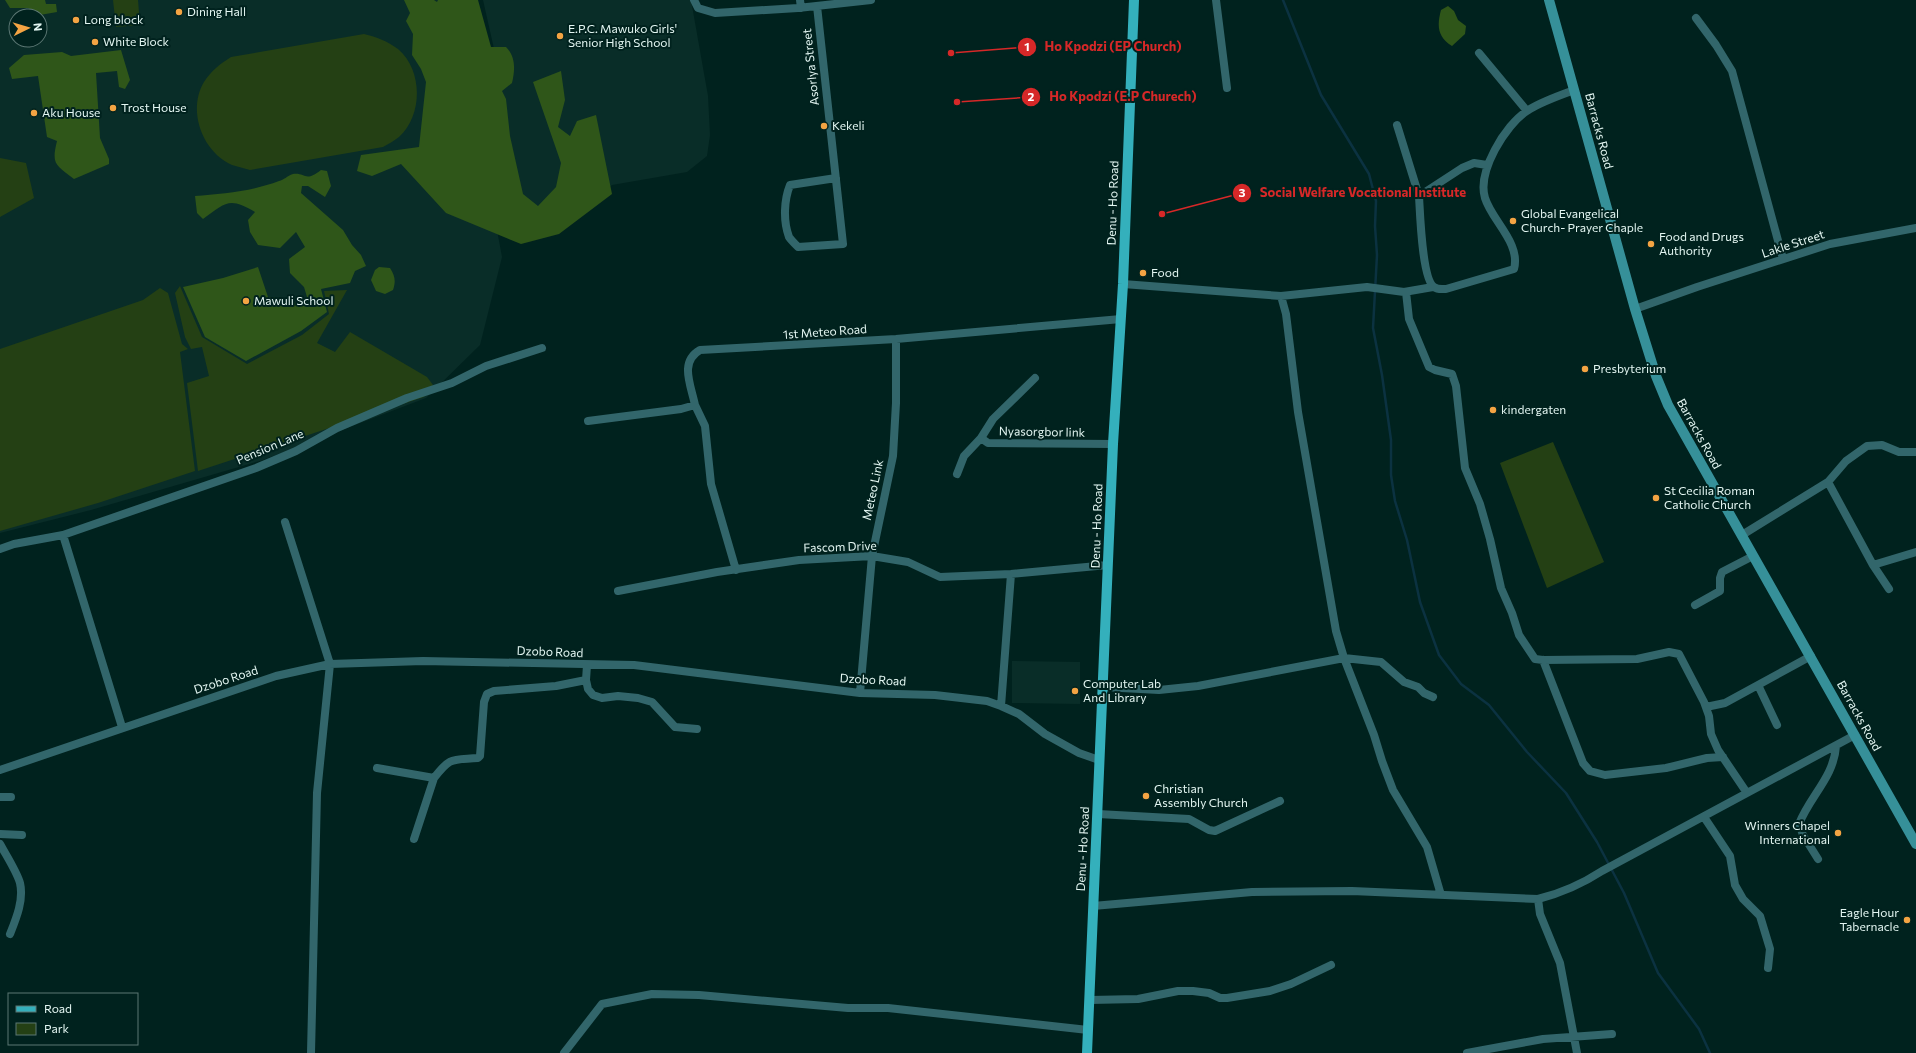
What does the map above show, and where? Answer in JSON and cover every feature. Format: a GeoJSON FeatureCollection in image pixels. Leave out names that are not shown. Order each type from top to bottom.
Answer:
{"type":"FeatureCollection","features":[{"type":"Feature","properties":{"kind":"main road","name":"Denu - Ho Road"},"geometry":{"type":"LineString","coordinates":[[1087,1053],[1113,444],[1123,284],[1134,0]]}},
{"type":"Feature","properties":{"kind":"street"},"geometry":{"type":"LineString","coordinates":[[694,0],[698,8],[715,13],[801,4],[817,6],[871,0]]}},
{"type":"Feature","properties":{"kind":"street"},"geometry":{"type":"LineString","coordinates":[[1216,0],[1227,88]]}},
{"type":"Feature","properties":{"kind":"street","name":"Barracks Road"},"geometry":{"type":"LineString","coordinates":[[1549,0],[1635,309],[1656,376],[1668,406],[1811,656],[1916,844]]}},
{"type":"Feature","properties":{"kind":"street","name":"Asorlya Street"},"geometry":{"type":"LineString","coordinates":[[817,6],[836,178],[843,244],[798,247],[790,238],[786,218],[786,196],[790,185],[836,178]]}},
{"type":"Feature","properties":{"kind":"street"},"geometry":{"type":"LineString","coordinates":[[1696,18],[1716,45],[1732,71],[1783,259]]}},
{"type":"Feature","properties":{"kind":"street"},"geometry":{"type":"LineString","coordinates":[[1479,53],[1526,111]]}},
{"type":"Feature","properties":{"kind":"street"},"geometry":{"type":"LineString","coordinates":[[1123,284],[1281,296],[1371,288],[1406,292],[1436,288],[1446,289],[1514,269],[1517,260],[1512,246],[1485,199],[1483,187],[1487,165],[1504,136],[1526,111],[1574,90]]}},
{"type":"Feature","properties":{"kind":"street"},"geometry":{"type":"LineString","coordinates":[[1397,125],[1419,196],[1422,249],[1428,275],[1436,288]]}},
{"type":"Feature","properties":{"kind":"street"},"geometry":{"type":"LineString","coordinates":[[1419,196],[1462,168],[1474,163],[1487,165]]}},
{"type":"Feature","properties":{"kind":"street","name":"Lakle Street"},"geometry":{"type":"LineString","coordinates":[[1635,309],[1830,244],[1916,228]]}},
{"type":"Feature","properties":{"kind":"street"},"geometry":{"type":"LineString","coordinates":[[1406,292],[1409,319],[1429,367],[1452,374],[1456,386],[1461,420],[1465,468],[1480,504],[1501,588],[1512,613],[1519,635],[1535,659],[1637,659],[1675,653],[1679,654],[1706,707],[1711,734],[1723,757],[1747,793]]}},
{"type":"Feature","properties":{"kind":"street"},"geometry":{"type":"LineString","coordinates":[[1281,296],[1286,314],[1298,412],[1336,631],[1344,658],[1393,790],[1427,847],[1441,895]]}},
{"type":"Feature","properties":{"kind":"street","name":"1st Meteo Road"},"geometry":{"type":"LineString","coordinates":[[736,570],[711,484],[705,426],[695,405],[687,370],[688,363],[694,353],[700,350],[896,339],[1121,319]]}},
{"type":"Feature","properties":{"kind":"street","name":"Meteo Link"},"geometry":{"type":"LineString","coordinates":[[860,693],[872,556],[893,456],[896,403],[896,339]]}},
{"type":"Feature","properties":{"kind":"street","name":"Pension Lane"},"geometry":{"type":"LineString","coordinates":[[0,549],[14,544],[63,535],[256,468],[296,451],[337,428],[407,398],[452,383],[486,366],[542,348]]}},
{"type":"Feature","properties":{"kind":"street","name":"Nyasorgbor link"},"geometry":{"type":"LineString","coordinates":[[1035,378],[994,419],[981,438],[988,443],[1113,444]]}},
{"type":"Feature","properties":{"kind":"street"},"geometry":{"type":"LineString","coordinates":[[588,421],[681,409],[695,405]]}},
{"type":"Feature","properties":{"kind":"street"},"geometry":{"type":"LineString","coordinates":[[957,474],[964,456],[981,438]]}},
{"type":"Feature","properties":{"kind":"street"},"geometry":{"type":"LineString","coordinates":[[1742,535],[1828,482],[1846,461],[1867,446],[1882,445],[1899,452],[1916,452]]}},
{"type":"Feature","properties":{"kind":"street"},"geometry":{"type":"LineString","coordinates":[[1828,482],[1873,565],[1889,589]]}},
{"type":"Feature","properties":{"kind":"street"},"geometry":{"type":"LineString","coordinates":[[285,522],[330,664],[317,793],[311,1053]]}},
{"type":"Feature","properties":{"kind":"street"},"geometry":{"type":"LineString","coordinates":[[63,535],[122,727]]}},
{"type":"Feature","properties":{"kind":"street"},"geometry":{"type":"LineString","coordinates":[[1873,565],[1916,552]]}},
{"type":"Feature","properties":{"kind":"street","name":"Fascom Drive"},"geometry":{"type":"LineString","coordinates":[[618,591],[799,560],[872,556],[908,562],[940,577],[1011,574],[1108,565]]}},
{"type":"Feature","properties":{"kind":"street"},"geometry":{"type":"LineString","coordinates":[[1695,605],[1720,591],[1720,578],[1722,572],[1754,556]]}},
{"type":"Feature","properties":{"kind":"street"},"geometry":{"type":"LineString","coordinates":[[1001,706],[1011,574]]}},
{"type":"Feature","properties":{"kind":"street"},"geometry":{"type":"LineString","coordinates":[[1706,707],[1725,703],[1811,656]]}},
{"type":"Feature","properties":{"kind":"street"},"geometry":{"type":"LineString","coordinates":[[1103,687],[1159,690],[1198,686],[1344,658],[1381,662],[1404,682],[1418,687],[1424,693],[1433,697]]}},
{"type":"Feature","properties":{"kind":"street"},"geometry":{"type":"LineString","coordinates":[[1543,660],[1583,763],[1590,771],[1605,775],[1666,768],[1707,758],[1723,757]]}},
{"type":"Feature","properties":{"kind":"street","name":"Dzobo Road"},"geometry":{"type":"LineString","coordinates":[[0,770],[122,727],[276,676],[330,664],[423,661],[634,665],[860,693],[935,695],[987,701],[1019,714],[1045,734],[1079,753],[1099,760]]}},
{"type":"Feature","properties":{"kind":"street"},"geometry":{"type":"LineString","coordinates":[[587,665],[586,680],[588,689],[594,695],[602,698],[618,696],[638,698],[652,702],[675,727],[697,729]]}},
{"type":"Feature","properties":{"kind":"street"},"geometry":{"type":"LineString","coordinates":[[414,840],[434,778],[444,765],[452,759],[478,758],[480,756],[484,702],[487,694],[494,691],[507,689],[556,686],[586,680]]}},
{"type":"Feature","properties":{"kind":"street"},"geometry":{"type":"LineString","coordinates":[[1758,685],[1777,725]]}},
{"type":"Feature","properties":{"kind":"street"},"geometry":{"type":"LineString","coordinates":[[1093,906],[1252,892],[1352,891],[1538,899],[1560,894],[1584,882],[1855,735]]}},
{"type":"Feature","properties":{"kind":"street"},"geometry":{"type":"LineString","coordinates":[[1818,859],[1802,834],[1799,824],[1804,811],[1827,778],[1835,757],[1836,746]]}},
{"type":"Feature","properties":{"kind":"street"},"geometry":{"type":"LineString","coordinates":[[377,768],[434,778]]}},
{"type":"Feature","properties":{"kind":"street"},"geometry":{"type":"LineString","coordinates":[[0,797],[12,797]]}},
{"type":"Feature","properties":{"kind":"street"},"geometry":{"type":"LineString","coordinates":[[1098,814],[1189,819],[1209,830],[1215,831],[1280,801]]}},
{"type":"Feature","properties":{"kind":"street"},"geometry":{"type":"LineString","coordinates":[[1704,817],[1730,856],[1735,885],[1743,899],[1760,916],[1770,949],[1768,968]]}},
{"type":"Feature","properties":{"kind":"street"},"geometry":{"type":"LineString","coordinates":[[0,834],[22,835]]}},
{"type":"Feature","properties":{"kind":"street"},"geometry":{"type":"LineString","coordinates":[[0,844],[20,883],[21,900],[16,920],[10,934]]}},
{"type":"Feature","properties":{"kind":"street"},"geometry":{"type":"LineString","coordinates":[[1538,899],[1540,914],[1560,963],[1576,1053]]}},
{"type":"Feature","properties":{"kind":"street"},"geometry":{"type":"LineString","coordinates":[[1090,1000],[1138,999],[1178,991],[1209,993],[1220,998],[1226,998],[1270,991],[1291,984],[1331,965]]}},
{"type":"Feature","properties":{"kind":"street"},"geometry":{"type":"LineString","coordinates":[[564,1053],[602,1004],[652,994],[699,995],[848,1008],[888,1008],[1088,1030]]}},
{"type":"Feature","properties":{"kind":"street"},"geometry":{"type":"LineString","coordinates":[[1467,1053],[1543,1039],[1612,1034]]}},
{"type":"Feature","properties":{"kind":"shaded area","name":"Mawuli School"},"geometry":{"type":"Polygon","coordinates":[[[0,0],[454,0],[502,257],[480,345],[426,398],[263,460],[91,510],[0,533],[0,0]]]}},
{"type":"Feature","properties":{"kind":"shaded area"},"geometry":{"type":"Polygon","coordinates":[[[483,0],[691,0],[708,96],[710,135],[707,156],[687,172],[612,185],[574,215],[551,215],[521,201],[494,87],[497,62],[483,0]]]}},
{"type":"Feature","properties":{"kind":"shaded area"},"geometry":{"type":"Polygon","coordinates":[[[1012,661],[1080,662],[1080,704],[1012,703],[1012,661]]]}},
{"type":"Feature","properties":{"kind":"green space"},"geometry":{"type":"Polygon","coordinates":[[[5,0],[45,0],[46,4],[56,4],[57,12],[48,14],[48,8],[10,8],[5,0]]]}},
{"type":"Feature","properties":{"kind":"green space"},"geometry":{"type":"Polygon","coordinates":[[[113,0],[138,0],[140,25],[116,27],[113,0]]]}},
{"type":"Feature","properties":{"kind":"green space"},"geometry":{"type":"Polygon","coordinates":[[[404,0],[434,0],[437,2],[438,0],[478,0],[491,47],[506,47],[512,55],[514,69],[512,83],[502,91],[506,99],[510,136],[523,194],[538,206],[556,187],[561,163],[533,82],[561,71],[565,100],[558,127],[570,136],[577,121],[596,115],[612,194],[559,234],[521,244],[446,213],[401,164],[372,176],[357,171],[361,155],[419,147],[426,82],[421,69],[412,55],[413,34],[406,21],[410,13],[404,0]]]}},
{"type":"Feature","properties":{"kind":"green space"},"geometry":{"type":"Polygon","coordinates":[[[1448,6],[1454,11],[1458,20],[1466,26],[1465,34],[1452,46],[1443,39],[1439,30],[1441,10],[1448,6]]]}},
{"type":"Feature","properties":{"kind":"green space"},"geometry":{"type":"Polygon","coordinates":[[[364,34],[373,36],[398,49],[406,58],[416,80],[416,105],[412,117],[407,128],[393,141],[383,147],[250,170],[232,165],[221,159],[205,140],[197,117],[199,93],[210,74],[219,65],[231,57],[364,34]]]}},
{"type":"Feature","properties":{"kind":"green space"},"geometry":{"type":"Polygon","coordinates":[[[121,50],[130,80],[125,89],[119,87],[117,71],[96,73],[100,138],[109,159],[109,164],[74,179],[56,164],[55,149],[57,141],[47,137],[38,76],[12,79],[9,68],[24,55],[62,52],[71,56],[121,50]]]}},
{"type":"Feature","properties":{"kind":"green space"},"geometry":{"type":"Polygon","coordinates":[[[0,158],[26,163],[34,198],[0,217],[0,158]]]}},
{"type":"Feature","properties":{"kind":"green space"},"geometry":{"type":"Polygon","coordinates":[[[321,170],[327,171],[331,186],[325,197],[308,186],[302,186],[301,193],[343,230],[352,245],[361,255],[366,266],[355,271],[350,283],[321,289],[327,312],[301,331],[246,361],[205,337],[183,287],[223,278],[258,267],[268,297],[281,298],[296,303],[307,297],[304,287],[290,273],[289,259],[305,247],[296,232],[280,248],[258,245],[250,232],[248,220],[255,212],[239,204],[233,203],[222,206],[203,219],[197,213],[195,196],[248,190],[281,180],[293,174],[312,176],[321,170]]]}},
{"type":"Feature","properties":{"kind":"green space"},"geometry":{"type":"Polygon","coordinates":[[[379,267],[390,268],[393,274],[393,290],[385,294],[376,291],[371,280],[375,270],[379,267]]]}},
{"type":"Feature","properties":{"kind":"green space"},"geometry":{"type":"Polygon","coordinates":[[[180,286],[202,337],[247,364],[302,335],[329,314],[324,291],[347,290],[317,343],[335,352],[350,332],[427,377],[433,385],[424,397],[198,471],[187,383],[209,376],[202,347],[191,349],[185,337],[175,293],[180,286]]]}},
{"type":"Feature","properties":{"kind":"green space"},"geometry":{"type":"Polygon","coordinates":[[[160,288],[168,293],[182,344],[188,349],[180,352],[195,471],[98,503],[0,531],[0,349],[143,300],[160,288]]]}},
{"type":"Feature","properties":{"kind":"green space"},"geometry":{"type":"Polygon","coordinates":[[[1553,442],[1604,562],[1547,588],[1500,463],[1553,442]]]}},
{"type":"Feature","properties":{"kind":"waterway"},"geometry":{"type":"LineString","coordinates":[[1283,0],[1321,95],[1369,174],[1376,201],[1375,226],[1377,255],[1373,328],[1382,375],[1391,440],[1391,475],[1395,501],[1407,540],[1420,602],[1439,655],[1461,684],[1489,705],[1527,752],[1566,793],[1597,842],[1624,893],[1658,973],[1699,1029],[1710,1053]]}},
{"type":"Feature","properties":{"kind":"place","name":"Dining Hall"},"geometry":{"type":"Point","coordinates":[179,12]}},
{"type":"Feature","properties":{"kind":"place","name":"Long block"},"geometry":{"type":"Point","coordinates":[76,20]}},
{"type":"Feature","properties":{"kind":"place","name":"E.P.C. Mawuko Girls' Senior High School"},"geometry":{"type":"Point","coordinates":[560,36]}},
{"type":"Feature","properties":{"kind":"place","name":"White Block"},"geometry":{"type":"Point","coordinates":[95,42]}},
{"type":"Feature","properties":{"kind":"place","name":"Ho Kpodzi (EP Church)"},"geometry":{"type":"Point","coordinates":[951,53]}},
{"type":"Feature","properties":{"kind":"place","name":"Ho Kpodzi (E.P Churech)"},"geometry":{"type":"Point","coordinates":[957,102]}},
{"type":"Feature","properties":{"kind":"place","name":"Trost House"},"geometry":{"type":"Point","coordinates":[113,108]}},
{"type":"Feature","properties":{"kind":"place","name":"Aku House"},"geometry":{"type":"Point","coordinates":[34,113]}},
{"type":"Feature","properties":{"kind":"place","name":"Kekeli"},"geometry":{"type":"Point","coordinates":[824,126]}},
{"type":"Feature","properties":{"kind":"place","name":"Social Welfare Vocational Institute"},"geometry":{"type":"Point","coordinates":[1162,214]}},
{"type":"Feature","properties":{"kind":"place","name":"Global Evangelical Church- Prayer Chaple"},"geometry":{"type":"Point","coordinates":[1513,221]}},
{"type":"Feature","properties":{"kind":"place","name":"Food and Drugs Authority"},"geometry":{"type":"Point","coordinates":[1651,244]}},
{"type":"Feature","properties":{"kind":"place","name":"Food"},"geometry":{"type":"Point","coordinates":[1143,273]}},
{"type":"Feature","properties":{"kind":"place","name":"Mawuli School"},"geometry":{"type":"Point","coordinates":[246,301]}},
{"type":"Feature","properties":{"kind":"place","name":"Presbyterium"},"geometry":{"type":"Point","coordinates":[1585,369]}},
{"type":"Feature","properties":{"kind":"place","name":"kindergaten"},"geometry":{"type":"Point","coordinates":[1493,410]}},
{"type":"Feature","properties":{"kind":"place","name":"St Cecilia Roman Catholic Church"},"geometry":{"type":"Point","coordinates":[1656,498]}},
{"type":"Feature","properties":{"kind":"place","name":"Computer Lab And Library"},"geometry":{"type":"Point","coordinates":[1075,691]}},
{"type":"Feature","properties":{"kind":"place","name":"Christian Assembly Church"},"geometry":{"type":"Point","coordinates":[1146,796]}},
{"type":"Feature","properties":{"kind":"place","name":"Winners Chapel International"},"geometry":{"type":"Point","coordinates":[1838,833]}},
{"type":"Feature","properties":{"kind":"place","name":"Eagle Hour Tabernacle"},"geometry":{"type":"Point","coordinates":[1907,920]}}]}
